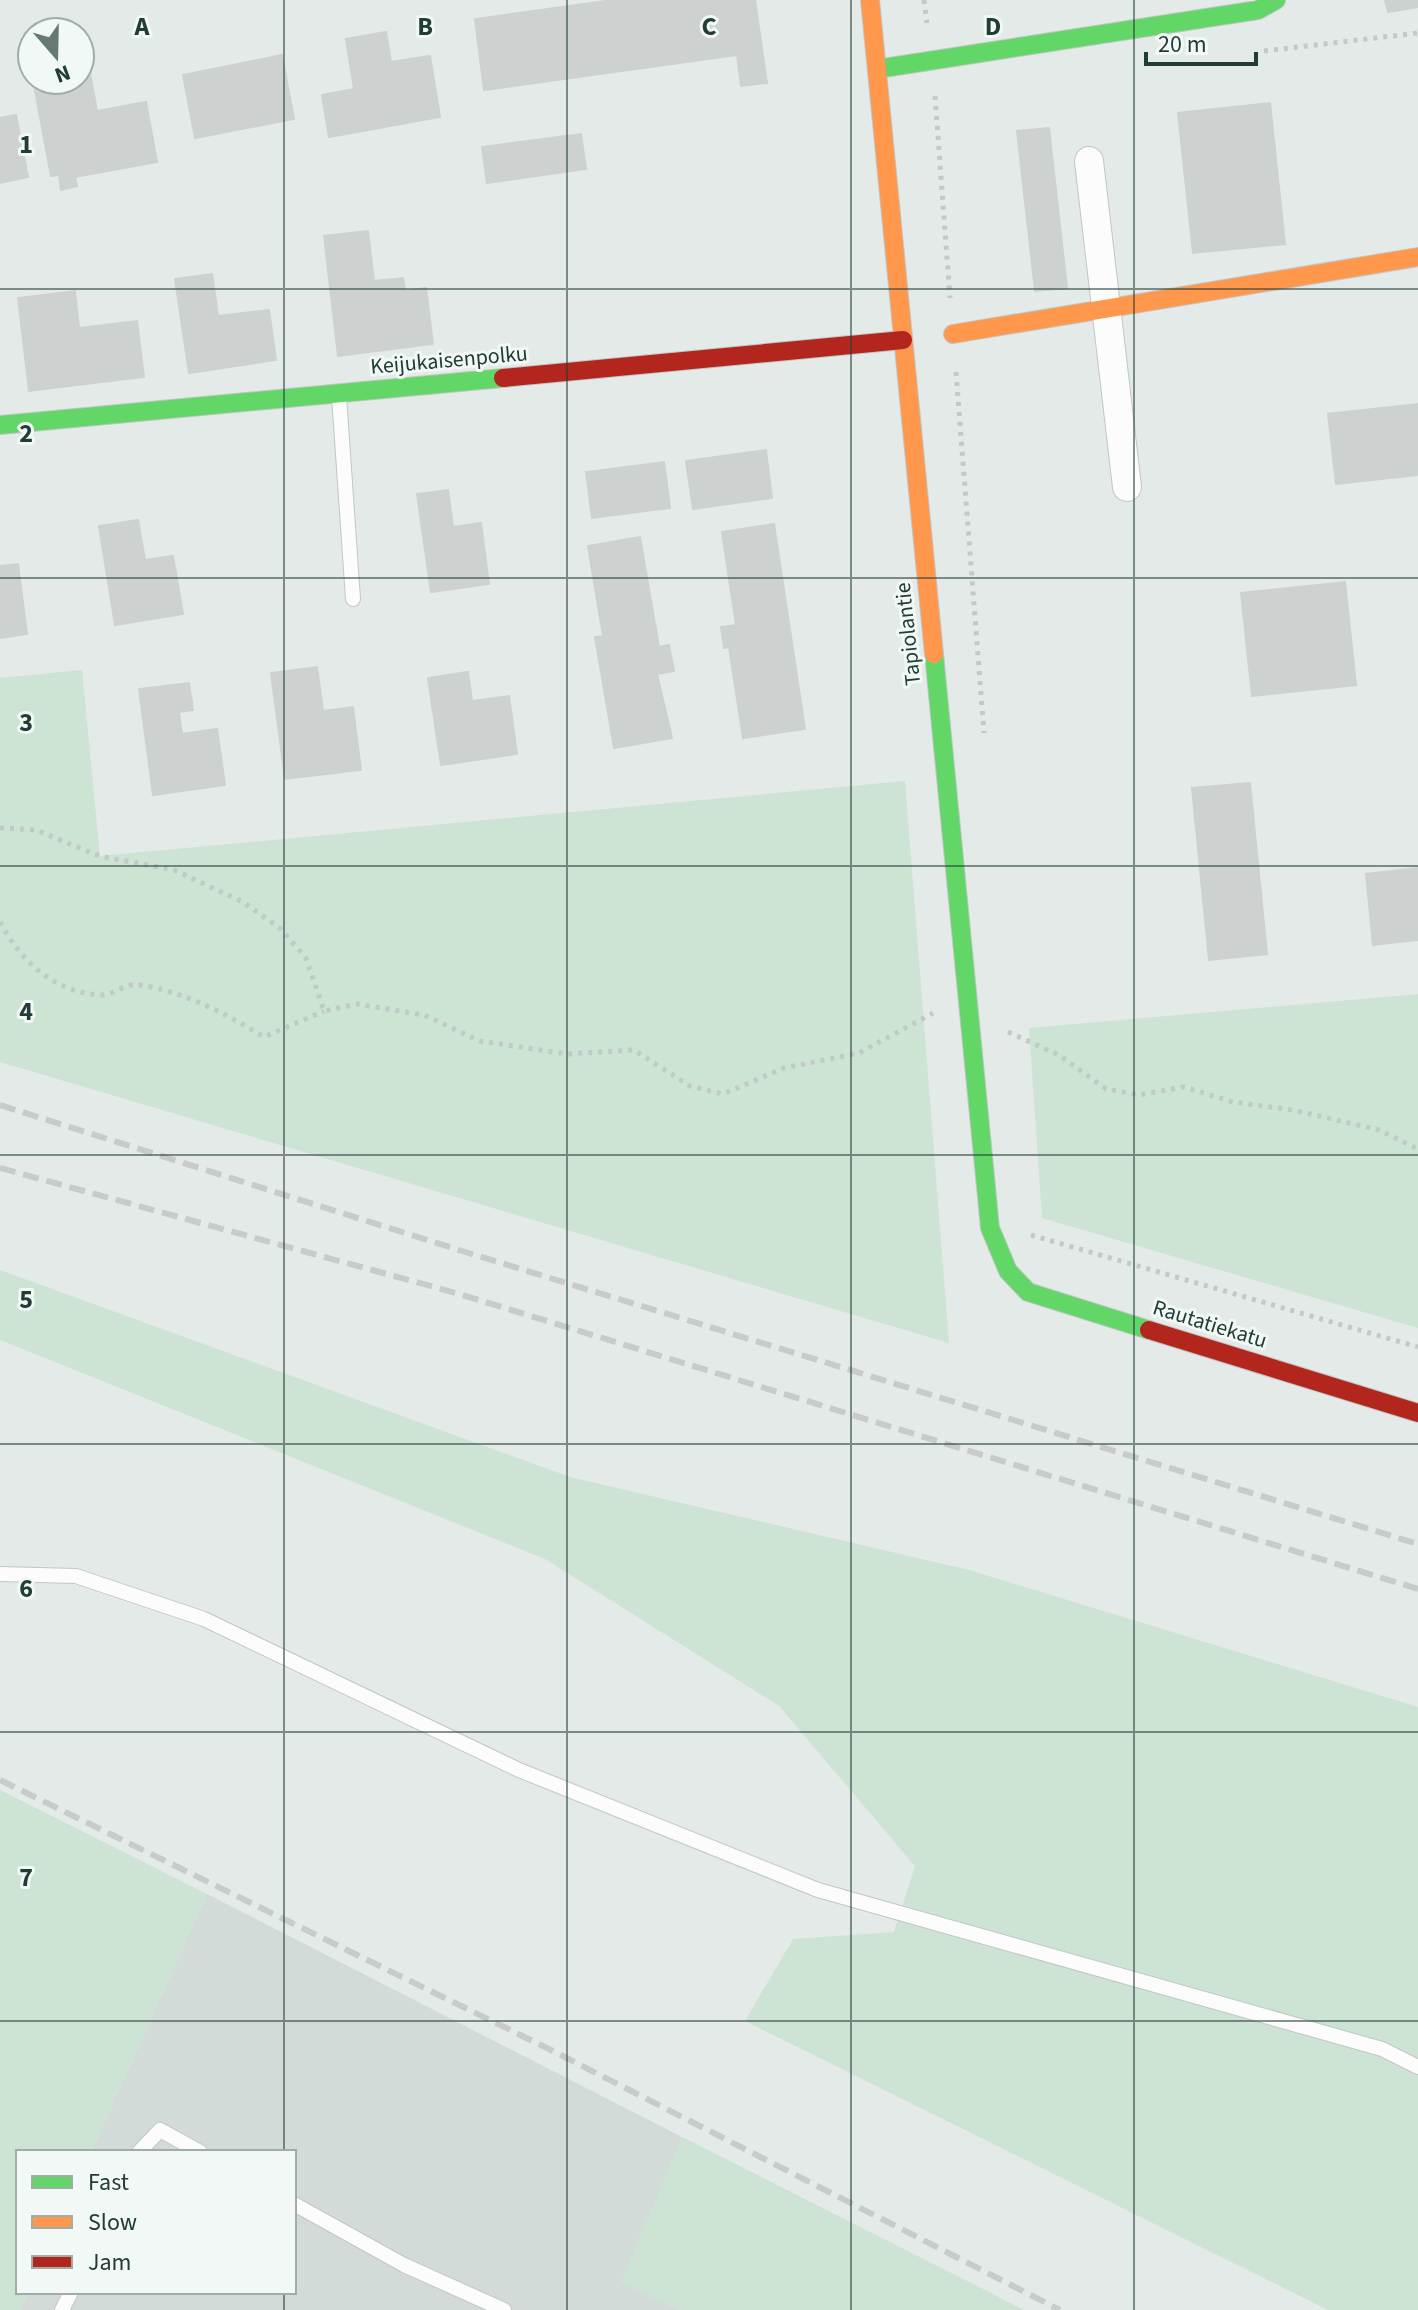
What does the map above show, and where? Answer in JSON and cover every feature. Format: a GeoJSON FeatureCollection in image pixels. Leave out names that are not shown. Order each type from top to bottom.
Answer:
{"type":"FeatureCollection","features":[{"type":"Feature","properties":{"kind":"street","name":"Tapiolantie"},"geometry":{"type":"LineString","coordinates":[[870,0],[990,1228],[1001,1261]]}},
{"type":"Feature","properties":{"kind":"street"},"geometry":{"type":"LineString","coordinates":[[877,69],[930,58],[1258,10],[1276,0]]}},
{"type":"Feature","properties":{"kind":"street"},"geometry":{"type":"LineString","coordinates":[[1089,161],[1127,487]]}},
{"type":"Feature","properties":{"kind":"street"},"geometry":{"type":"LineString","coordinates":[[953,334],[1418,257]]}},
{"type":"Feature","properties":{"kind":"street","name":"Keijukaisenpolku"},"geometry":{"type":"LineString","coordinates":[[0,425],[903,340]]}},
{"type":"Feature","properties":{"kind":"street","name":"Rautatiekatu"},"geometry":{"type":"LineString","coordinates":[[1001,1261],[1011,1278],[1028,1292],[1418,1413]]}},
{"type":"Feature","properties":{"kind":"lane"},"geometry":{"type":"LineString","coordinates":[[339,394],[353,599]]}},
{"type":"Feature","properties":{"kind":"lane"},"geometry":{"type":"LineString","coordinates":[[0,1574],[76,1576],[204,1619],[519,1770],[818,1890],[1382,2049],[1418,2067]]}},
{"type":"Feature","properties":{"kind":"lane"},"geometry":{"type":"LineString","coordinates":[[141,2150],[160,2130],[196,2150]]}},
{"type":"Feature","properties":{"kind":"lane"},"geometry":{"type":"LineString","coordinates":[[296,2205],[404,2265],[504,2310]]}},
{"type":"Feature","properties":{"kind":"path"},"geometry":{"type":"LineString","coordinates":[[924,0],[985,746]]}},
{"type":"Feature","properties":{"kind":"path"},"geometry":{"type":"LineString","coordinates":[[1329,43],[1418,33]]}},
{"type":"Feature","properties":{"kind":"path"},"geometry":{"type":"LineString","coordinates":[[0,828],[36,830],[99,856],[174,870],[243,902],[281,929],[306,958],[324,1011]]}},
{"type":"Feature","properties":{"kind":"path"},"geometry":{"type":"LineString","coordinates":[[0,922],[14,948],[50,981],[101,995],[136,984],[229,1015],[264,1037],[324,1011],[357,1004],[424,1015],[480,1041],[567,1054],[634,1050],[690,1086],[723,1094],[784,1068],[859,1053],[923,1017],[968,998]]}},
{"type":"Feature","properties":{"kind":"path"},"geometry":{"type":"LineString","coordinates":[[1006,1016],[1008,1047]]}},
{"type":"Feature","properties":{"kind":"path"},"geometry":{"type":"LineString","coordinates":[[1007,1032],[1059,1055],[1106,1089],[1139,1095],[1184,1087],[1233,1102],[1293,1110],[1379,1130],[1418,1149]]}},
{"type":"Feature","properties":{"kind":"path"},"geometry":{"type":"LineString","coordinates":[[1022,1232],[1418,1347]]}},
{"type":"Feature","properties":{"kind":"shaded area"},"geometry":{"type":"Polygon","coordinates":[[[207,1894],[1024,2310],[20,2310],[27,2294],[296,2294],[296,2150],[92,2150],[207,1894]]]}},
{"type":"Feature","properties":{"kind":"green space"},"geometry":{"type":"Polygon","coordinates":[[[82,670],[100,856],[905,781],[949,1343],[0,1062],[0,678],[82,670]]]}},
{"type":"Feature","properties":{"kind":"green space"},"geometry":{"type":"Polygon","coordinates":[[[1418,994],[1418,1328],[1042,1218],[1029,1028],[1418,994]]]}},
{"type":"Feature","properties":{"kind":"green space"},"geometry":{"type":"Polygon","coordinates":[[[0,1270],[570,1477],[969,1570],[1418,1707],[1418,2310],[1328,2310],[745,2021],[793,1939],[894,1932],[915,1866],[779,1706],[545,1559],[0,1340],[0,1270]]]}},
{"type":"Feature","properties":{"kind":"green space"},"geometry":{"type":"Polygon","coordinates":[[[0,1790],[207,1894],[92,2150],[16,2150],[16,2294],[27,2294],[20,2310],[0,2310],[0,1790]]]}},
{"type":"Feature","properties":{"kind":"green space"},"geometry":{"type":"Polygon","coordinates":[[[682,2137],[1024,2310],[678,2310],[621,2282],[682,2137]]]}},
{"type":"Feature","properties":{"kind":"building"},"geometry":{"type":"Polygon","coordinates":[[[612,0],[755,0],[767,83],[741,86],[737,55],[484,90],[475,19],[612,0]]]}},
{"type":"Feature","properties":{"kind":"building"},"geometry":{"type":"Polygon","coordinates":[[[1385,0],[1418,0],[1418,7],[1388,12],[1385,0]]]}},
{"type":"Feature","properties":{"kind":"building"},"geometry":{"type":"Polygon","coordinates":[[[386,32],[391,62],[430,56],[440,117],[329,137],[322,95],[354,89],[346,39],[386,32]]]}},
{"type":"Feature","properties":{"kind":"building"},"geometry":{"type":"Polygon","coordinates":[[[282,55],[294,119],[195,138],[183,75],[282,55]]]}},
{"type":"Feature","properties":{"kind":"building"},"geometry":{"type":"Polygon","coordinates":[[[36,96],[94,96],[97,111],[146,102],[157,162],[75,177],[77,186],[61,190],[59,175],[51,176],[36,96]]]}},
{"type":"Feature","properties":{"kind":"building"},"geometry":{"type":"Polygon","coordinates":[[[1270,103],[1285,244],[1193,253],[1178,113],[1270,103]]]}},
{"type":"Feature","properties":{"kind":"building"},"geometry":{"type":"Polygon","coordinates":[[[16,115],[28,177],[0,183],[0,118],[16,115]]]}},
{"type":"Feature","properties":{"kind":"building"},"geometry":{"type":"Polygon","coordinates":[[[1049,128],[1067,288],[1035,291],[1017,131],[1049,128]]]}},
{"type":"Feature","properties":{"kind":"building"},"geometry":{"type":"Polygon","coordinates":[[[581,134],[586,169],[487,183],[482,147],[581,134]]]}},
{"type":"Feature","properties":{"kind":"building"},"geometry":{"type":"Polygon","coordinates":[[[368,231],[374,281],[403,278],[405,291],[426,288],[433,344],[338,356],[324,236],[368,231]]]}},
{"type":"Feature","properties":{"kind":"building"},"geometry":{"type":"Polygon","coordinates":[[[212,274],[218,316],[269,310],[276,360],[189,373],[175,279],[212,274]]]}},
{"type":"Feature","properties":{"kind":"building"},"geometry":{"type":"Polygon","coordinates":[[[75,291],[79,328],[137,321],[144,377],[29,391],[18,298],[75,291]]]}},
{"type":"Feature","properties":{"kind":"building"},"geometry":{"type":"Polygon","coordinates":[[[1418,404],[1418,475],[1336,484],[1328,414],[1418,404]]]}},
{"type":"Feature","properties":{"kind":"building"},"geometry":{"type":"Polygon","coordinates":[[[766,450],[772,498],[693,509],[686,461],[766,450]]]}},
{"type":"Feature","properties":{"kind":"building"},"geometry":{"type":"Polygon","coordinates":[[[664,462],[670,508],[592,518],[586,472],[664,462]]]}},
{"type":"Feature","properties":{"kind":"building"},"geometry":{"type":"Polygon","coordinates":[[[448,490],[453,527],[481,523],[489,584],[431,592],[417,494],[448,490]]]}},
{"type":"Feature","properties":{"kind":"building"},"geometry":{"type":"Polygon","coordinates":[[[138,520],[145,560],[173,556],[183,614],[115,625],[99,526],[138,520]]]}},
{"type":"Feature","properties":{"kind":"building"},"geometry":{"type":"Polygon","coordinates":[[[774,524],[805,729],[743,738],[729,647],[724,648],[721,627],[736,625],[722,532],[774,524]]]}},
{"type":"Feature","properties":{"kind":"building"},"geometry":{"type":"Polygon","coordinates":[[[640,537],[659,647],[669,645],[674,671],[657,674],[672,738],[614,748],[595,637],[603,636],[588,546],[640,537]]]}},
{"type":"Feature","properties":{"kind":"building"},"geometry":{"type":"Polygon","coordinates":[[[18,564],[27,634],[0,638],[0,566],[18,564]]]}},
{"type":"Feature","properties":{"kind":"building"},"geometry":{"type":"Polygon","coordinates":[[[1345,582],[1356,685],[1252,696],[1241,593],[1345,582]]]}},
{"type":"Feature","properties":{"kind":"building"},"geometry":{"type":"Polygon","coordinates":[[[317,667],[323,711],[353,707],[361,770],[285,779],[271,673],[317,667]]]}},
{"type":"Feature","properties":{"kind":"building"},"geometry":{"type":"Polygon","coordinates":[[[468,672],[472,701],[509,696],[517,754],[441,765],[428,678],[468,672]]]}},
{"type":"Feature","properties":{"kind":"building"},"geometry":{"type":"Polygon","coordinates":[[[189,683],[193,710],[179,712],[182,734],[217,729],[225,785],[153,795],[139,689],[189,683]]]}},
{"type":"Feature","properties":{"kind":"building"},"geometry":{"type":"Polygon","coordinates":[[[1250,783],[1267,954],[1209,960],[1192,788],[1250,783]]]}},
{"type":"Feature","properties":{"kind":"building"},"geometry":{"type":"Polygon","coordinates":[[[1418,868],[1418,940],[1373,945],[1366,874],[1418,868]]]}},
{"type":"Feature","properties":{"kind":"railway"},"geometry":{"type":"LineString","coordinates":[[0,1105],[462,1251],[1418,1544]]}},
{"type":"Feature","properties":{"kind":"railway"},"geometry":{"type":"LineString","coordinates":[[0,1168],[456,1293],[1418,1589]]}},
{"type":"Feature","properties":{"kind":"railway"},"geometry":{"type":"LineString","coordinates":[[0,1780],[549,2049],[1060,2310]]}},
{"type":"Feature","properties":{"kind":"traffic: fast"},"geometry":{"type":"LineString","coordinates":[[877,69],[1258,10],[1276,0]]}},
{"type":"Feature","properties":{"kind":"traffic: fast"},"geometry":{"type":"LineString","coordinates":[[0,425],[503,378]]}},
{"type":"Feature","properties":{"kind":"traffic: fast"},"geometry":{"type":"LineString","coordinates":[[934,654],[990,1228],[1008,1271],[1028,1292],[1149,1330]]}},
{"type":"Feature","properties":{"kind":"traffic: slow"},"geometry":{"type":"LineString","coordinates":[[870,0],[934,654]]}},
{"type":"Feature","properties":{"kind":"traffic: slow"},"geometry":{"type":"LineString","coordinates":[[953,334],[1418,257]]}},
{"type":"Feature","properties":{"kind":"traffic: jam"},"geometry":{"type":"LineString","coordinates":[[503,378],[903,340]]}},
{"type":"Feature","properties":{"kind":"traffic: jam"},"geometry":{"type":"LineString","coordinates":[[1149,1330],[1418,1413]]}}]}
